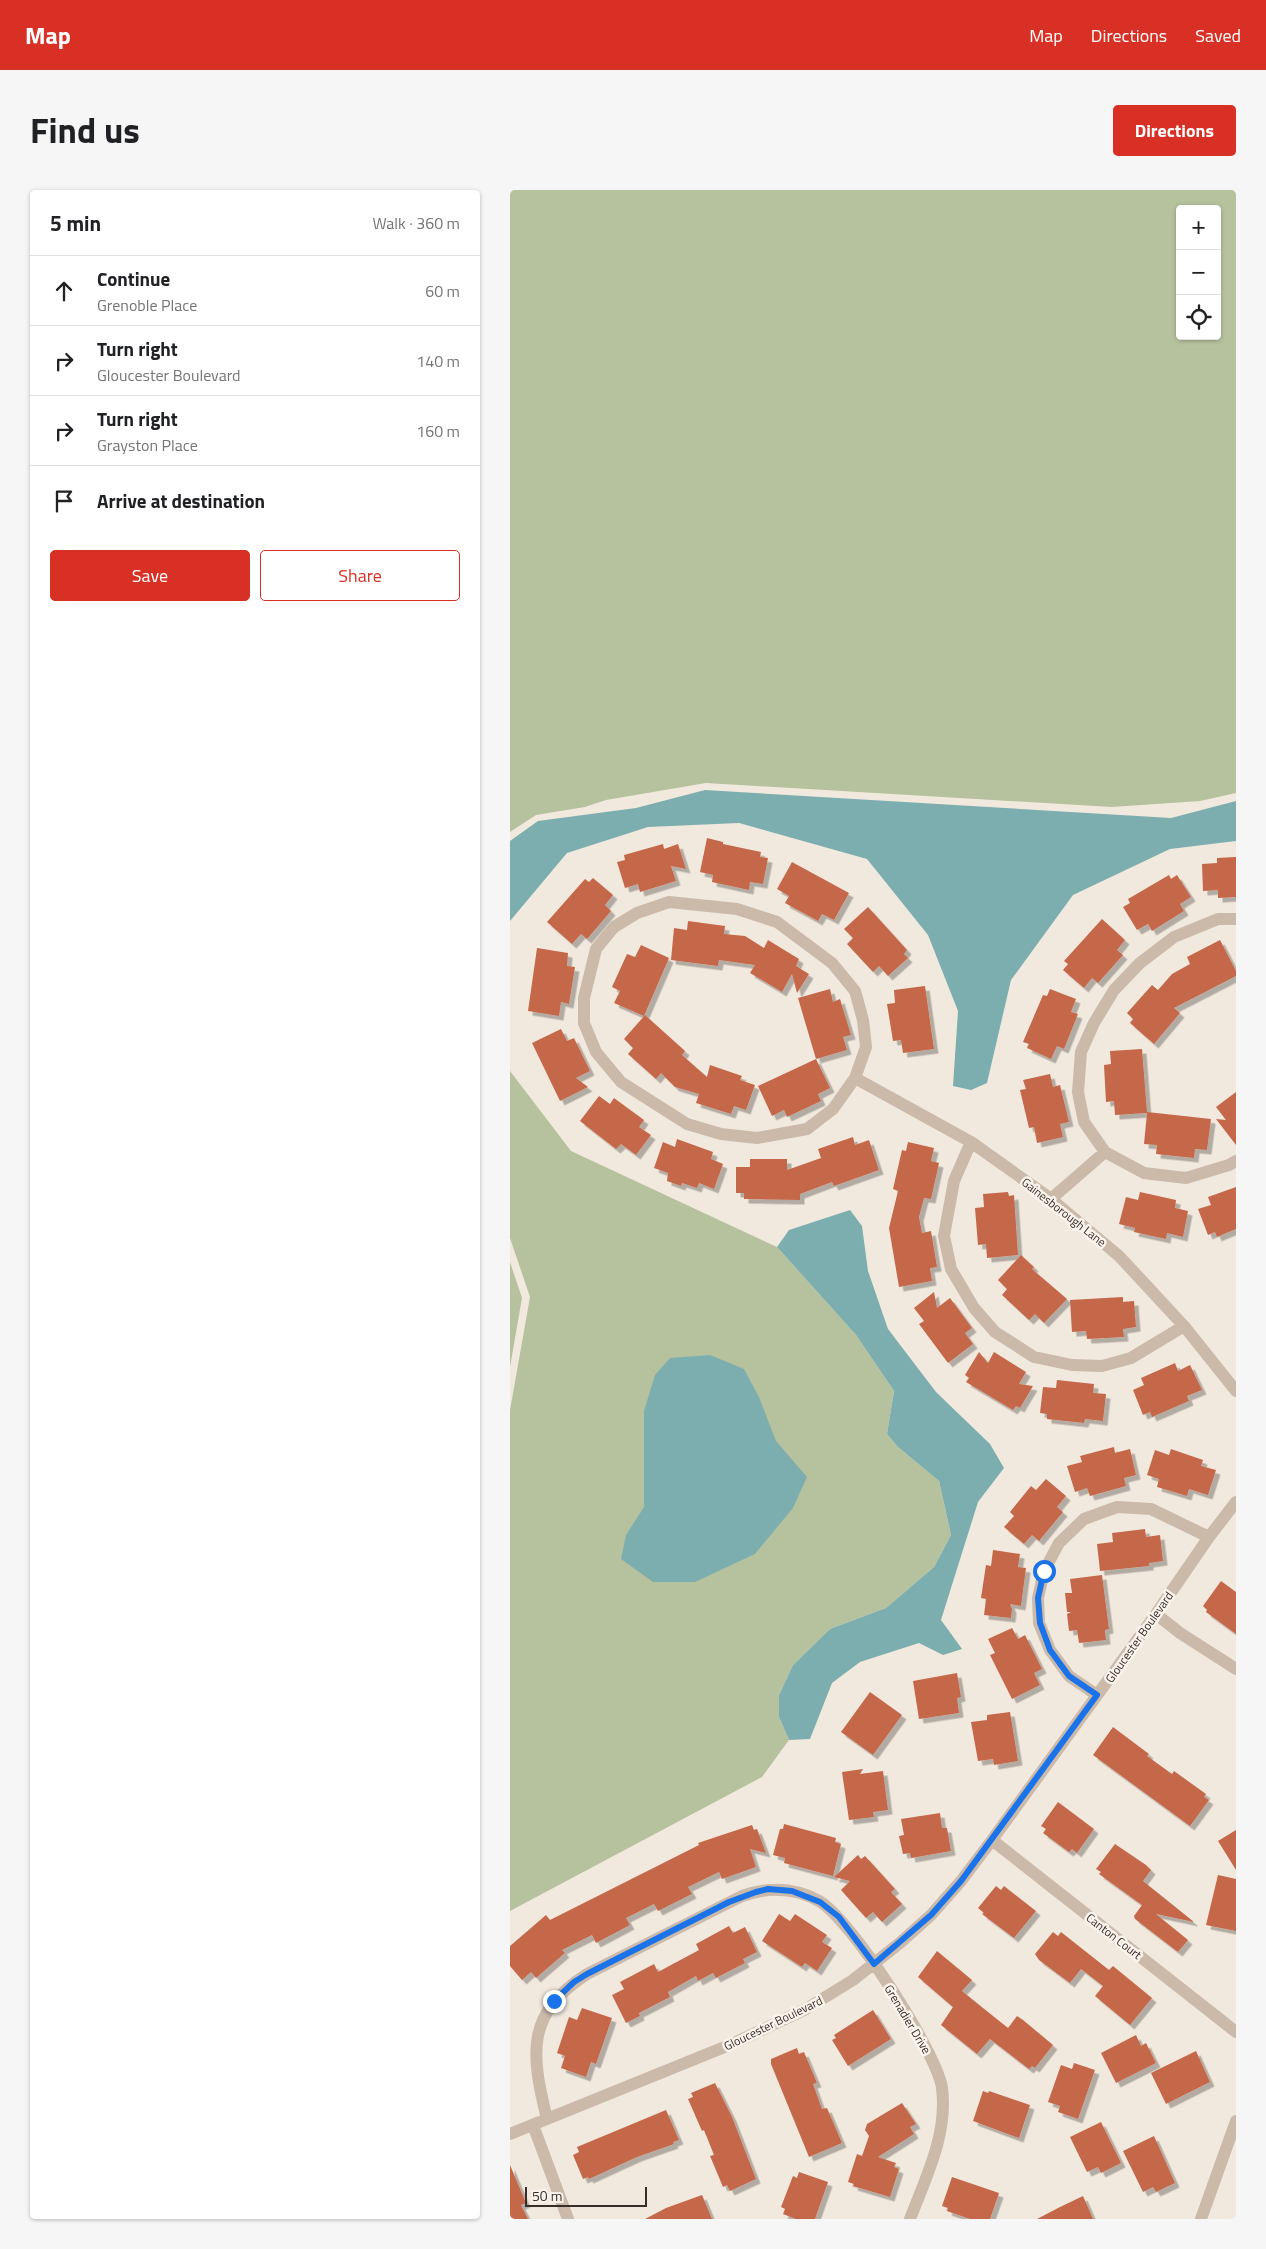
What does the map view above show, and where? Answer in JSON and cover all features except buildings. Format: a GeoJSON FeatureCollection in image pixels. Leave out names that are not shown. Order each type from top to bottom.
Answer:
{"type":"FeatureCollection","features":[{"type":"Feature","properties":{"kind":"street"},"geometry":{"type":"LineString","coordinates":[[669,902],[737,909],[777,922],[832,963],[855,991],[863,1020],[866,1047],[854,1078],[833,1109],[807,1129],[757,1138],[721,1134],[687,1124],[622,1082],[596,1052],[584,1022],[584,998],[596,949],[614,927],[637,913],[669,902]]}},
{"type":"Feature","properties":{"kind":"street"},"geometry":{"type":"LineString","coordinates":[[1236,919],[1218,919],[1174,937],[1140,963],[1114,990],[1094,1023],[1080,1052],[1078,1092],[1084,1122],[1105,1152],[1144,1173],[1186,1178],[1229,1165],[1236,1161]]}},
{"type":"Feature","properties":{"kind":"street","name":"Gainesborough Lane"},"geometry":{"type":"LineString","coordinates":[[854,1078],[971,1142],[1051,1199],[1119,1256],[1184,1326],[1236,1390]]}},
{"type":"Feature","properties":{"kind":"street"},"geometry":{"type":"LineString","coordinates":[[971,1142],[954,1181],[944,1236],[951,1269],[974,1308],[995,1332],[1034,1356],[1072,1365],[1102,1366],[1131,1358],[1184,1326]]}},
{"type":"Feature","properties":{"kind":"street"},"geometry":{"type":"LineString","coordinates":[[1051,1199],[1105,1152]]}},
{"type":"Feature","properties":{"kind":"street","name":"Gloucester Boulevard"},"geometry":{"type":"LineString","coordinates":[[510,2134],[772,2025],[831,1995],[874,1964],[931,1915],[961,1881],[992,1840],[1236,1502]]}},
{"type":"Feature","properties":{"kind":"street"},"geometry":{"type":"LineString","coordinates":[[1097,1695],[1069,1676],[1050,1650],[1040,1623],[1038,1598],[1044,1571],[1059,1543],[1084,1518],[1117,1507],[1151,1509],[1209,1537]]}},
{"type":"Feature","properties":{"kind":"street"},"geometry":{"type":"LineString","coordinates":[[1156,1614],[1180,1633],[1236,1669]]}},
{"type":"Feature","properties":{"kind":"street","name":"Canton Court"},"geometry":{"type":"LineString","coordinates":[[992,1840],[1236,2032]]}},
{"type":"Feature","properties":{"kind":"street","name":"Grenadier Drive"},"geometry":{"type":"LineString","coordinates":[[547,2119],[538,2082],[537,2036],[542,2022],[554,2001],[570,1986],[587,1974],[729,1902],[768,1889],[792,1891],[810,1896],[839,1917],[874,1964],[923,2039],[938,2071],[942,2086],[943,2119],[940,2137],[910,2219]]}},
{"type":"Feature","properties":{"kind":"street"},"geometry":{"type":"LineString","coordinates":[[1201,2219],[1236,2121]]}},
{"type":"Feature","properties":{"kind":"street"},"geometry":{"type":"LineString","coordinates":[[533,2125],[568,2219]]}},
{"type":"Feature","properties":{"kind":"green space"},"geometry":{"type":"Polygon","coordinates":[[[510,190],[1236,190],[1236,793],[1200,801],[1112,807],[706,783],[606,800],[585,807],[536,815],[510,832],[510,190]]]}},
{"type":"Feature","properties":{"kind":"green space"},"geometry":{"type":"Polygon","coordinates":[[[510,1071],[571,1151],[777,1247],[856,1335],[894,1391],[887,1434],[898,1447],[939,1481],[951,1535],[934,1567],[886,1608],[830,1629],[793,1665],[779,1695],[779,1717],[789,1740],[762,1777],[510,1911],[510,1410],[530,1297],[510,1238],[510,1071]]]}},
{"type":"Feature","properties":{"kind":"green space"},"geometry":{"type":"Polygon","coordinates":[[[510,1262],[522,1298],[510,1367],[510,1262]]]}},
{"type":"Feature","properties":{"kind":"water"},"geometry":{"type":"Polygon","coordinates":[[[705,790],[1171,818],[1236,801],[1236,841],[1170,849],[1073,895],[1011,980],[987,1083],[971,1090],[953,1086],[958,1011],[928,935],[867,859],[739,823],[648,827],[567,853],[510,921],[510,841],[538,821],[636,808],[705,790]]]}},
{"type":"Feature","properties":{"kind":"water"},"geometry":{"type":"Polygon","coordinates":[[[850,1210],[862,1226],[868,1271],[888,1329],[936,1392],[990,1444],[1004,1468],[978,1502],[941,1620],[962,1649],[943,1655],[919,1643],[860,1662],[832,1683],[810,1739],[789,1740],[779,1717],[779,1695],[793,1665],[830,1629],[886,1608],[934,1567],[951,1535],[939,1481],[898,1447],[887,1434],[894,1391],[856,1335],[777,1247],[789,1230],[850,1210]]]}},
{"type":"Feature","properties":{"kind":"water"},"geometry":{"type":"Polygon","coordinates":[[[710,1355],[744,1369],[759,1397],[776,1441],[807,1477],[793,1508],[755,1554],[695,1582],[653,1582],[621,1559],[626,1535],[644,1507],[644,1411],[655,1375],[670,1358],[710,1355]]]}},
{"type":"Feature","properties":{"kind":"route"},"geometry":{"type":"LineString","coordinates":[[554,2001],[574,1982],[587,1974],[729,1902],[742,1896],[768,1889],[801,1893],[810,1896],[830,1909],[839,1917],[874,1964],[901,1942],[931,1915],[961,1881],[1097,1695],[1069,1676],[1050,1650],[1040,1623],[1038,1598],[1044,1571]]}}]}
